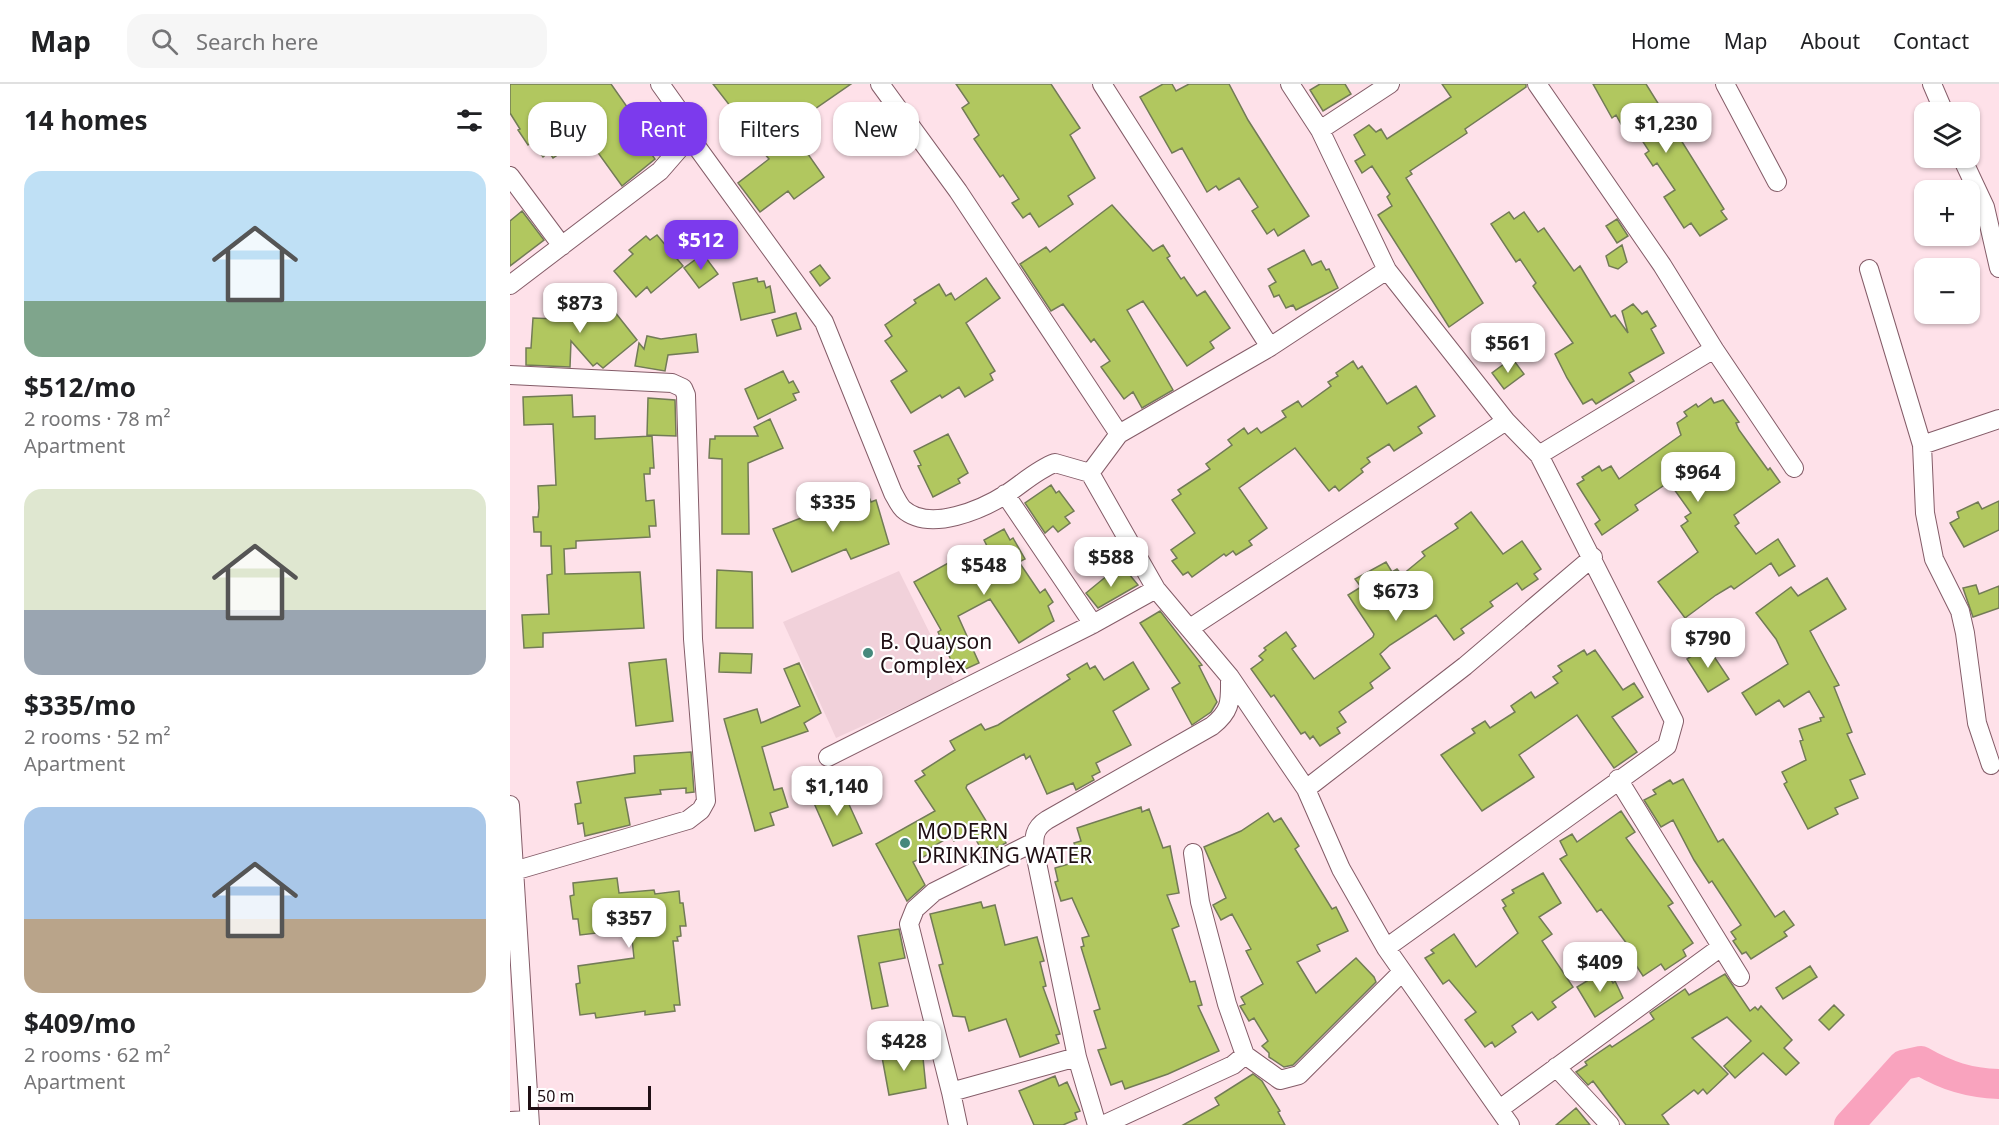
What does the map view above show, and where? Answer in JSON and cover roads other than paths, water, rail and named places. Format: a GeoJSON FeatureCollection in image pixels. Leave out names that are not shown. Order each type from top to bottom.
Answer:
{"type":"FeatureCollection","features":[{"type":"Feature","properties":{"kind":"street"},"geometry":{"type":"LineString","coordinates":[[660,84],[673,102]]}},
{"type":"Feature","properties":{"kind":"street"},"geometry":{"type":"LineString","coordinates":[[880,84],[957,191],[1119,434]]}},
{"type":"Feature","properties":{"kind":"street"},"geometry":{"type":"LineString","coordinates":[[1102,84],[1270,347]]}},
{"type":"Feature","properties":{"kind":"street"},"geometry":{"type":"LineString","coordinates":[[1290,84],[1320,130],[1387,270],[1506,421],[1539,455],[1593,557],[1674,721],[1667,746],[1618,779],[1386,948]]}},
{"type":"Feature","properties":{"kind":"street"},"geometry":{"type":"LineString","coordinates":[[1320,130],[1390,84]]}},
{"type":"Feature","properties":{"kind":"street"},"geometry":{"type":"LineString","coordinates":[[1537,84],[1662,264],[1714,349],[1794,468]]}},
{"type":"Feature","properties":{"kind":"street"},"geometry":{"type":"LineString","coordinates":[[1725,84],[1777,182]]}},
{"type":"Feature","properties":{"kind":"street"},"geometry":{"type":"LineString","coordinates":[[1932,84],[1940,102]]}},
{"type":"Feature","properties":{"kind":"street"},"geometry":{"type":"LineString","coordinates":[[510,285],[660,171],[673,156]]}},
{"type":"Feature","properties":{"kind":"street"},"geometry":{"type":"LineString","coordinates":[[703,156],[824,322],[893,493],[902,509],[914,515],[948,518],[962,516],[1005,495],[1055,463],[1090,473],[1156,589],[1230,677],[1306,789],[1341,869],[1386,948],[1510,1125]]}},
{"type":"Feature","properties":{"kind":"street"},"geometry":{"type":"LineString","coordinates":[[1968,168],[1992,205],[1999,268]]}},
{"type":"Feature","properties":{"kind":"street"},"geometry":{"type":"LineString","coordinates":[[510,176],[562,246]]}},
{"type":"Feature","properties":{"kind":"street"},"geometry":{"type":"LineString","coordinates":[[1869,269],[1922,445],[1925,513],[1934,559],[1960,611],[1977,723],[1991,765]]}},
{"type":"Feature","properties":{"kind":"street"},"geometry":{"type":"LineString","coordinates":[[1090,473],[1119,434],[1270,347],[1387,270]]}},
{"type":"Feature","properties":{"kind":"street"},"geometry":{"type":"LineString","coordinates":[[1539,455],[1714,349]]}},
{"type":"Feature","properties":{"kind":"street"},"geometry":{"type":"LineString","coordinates":[[510,375],[672,383],[683,388],[686,396],[693,639],[706,801],[701,810],[688,820],[514,871]]}},
{"type":"Feature","properties":{"kind":"street"},"geometry":{"type":"LineString","coordinates":[[1922,445],[1999,419]]}},
{"type":"Feature","properties":{"kind":"street"},"geometry":{"type":"LineString","coordinates":[[1190,628],[1506,421]]}},
{"type":"Feature","properties":{"kind":"street"},"geometry":{"type":"LineString","coordinates":[[1005,495],[1092,624]]}},
{"type":"Feature","properties":{"kind":"street"},"geometry":{"type":"LineString","coordinates":[[1306,789],[1465,666],[1593,557]]}},
{"type":"Feature","properties":{"kind":"street"},"geometry":{"type":"LineString","coordinates":[[828,757],[1092,624],[1156,589]]}},
{"type":"Feature","properties":{"kind":"street"},"geometry":{"type":"LineString","coordinates":[[1097,1125],[1077,1057],[1034,842],[1038,826],[1212,726],[1224,716],[1228,708],[1230,677]]}},
{"type":"Feature","properties":{"kind":"street"},"geometry":{"type":"LineString","coordinates":[[1618,779],[1740,977]]}},
{"type":"Feature","properties":{"kind":"street"},"geometry":{"type":"LineString","coordinates":[[510,805],[517,1000],[530,1123],[510,1121]]}},
{"type":"Feature","properties":{"kind":"street"},"geometry":{"type":"LineString","coordinates":[[958,1125],[909,924],[922,900],[934,892],[1034,842]]}},
{"type":"Feature","properties":{"kind":"street"},"geometry":{"type":"LineString","coordinates":[[1193,853],[1200,902],[1227,1004],[1245,1055],[1280,1080],[1299,1075],[1402,972]]}},
{"type":"Feature","properties":{"kind":"street"},"geometry":{"type":"LineString","coordinates":[[1500,1108],[1721,947]]}},
{"type":"Feature","properties":{"kind":"street"},"geometry":{"type":"LineString","coordinates":[[1103,1125],[1233,1065],[1245,1055]]}},
{"type":"Feature","properties":{"kind":"street"},"geometry":{"type":"LineString","coordinates":[[951,1092],[1077,1057]]}},
{"type":"Feature","properties":{"kind":"street"},"geometry":{"type":"LineString","coordinates":[[1556,1067],[1610,1125]]}},
{"type":"Feature","properties":{"kind":"waterway"},"geometry":{"type":"LineString","coordinates":[[1849,1125],[1903,1065],[1921,1061],[1958,1078],[1999,1084]]}},
{"type":"Feature","properties":{"kind":"place","name":"B. Quayson Complex"},"geometry":{"type":"Point","coordinates":[868,653]}},
{"type":"Feature","properties":{"kind":"place","name":"MODERN DRINKING WATER"},"geometry":{"type":"Point","coordinates":[905,843]}}]}
